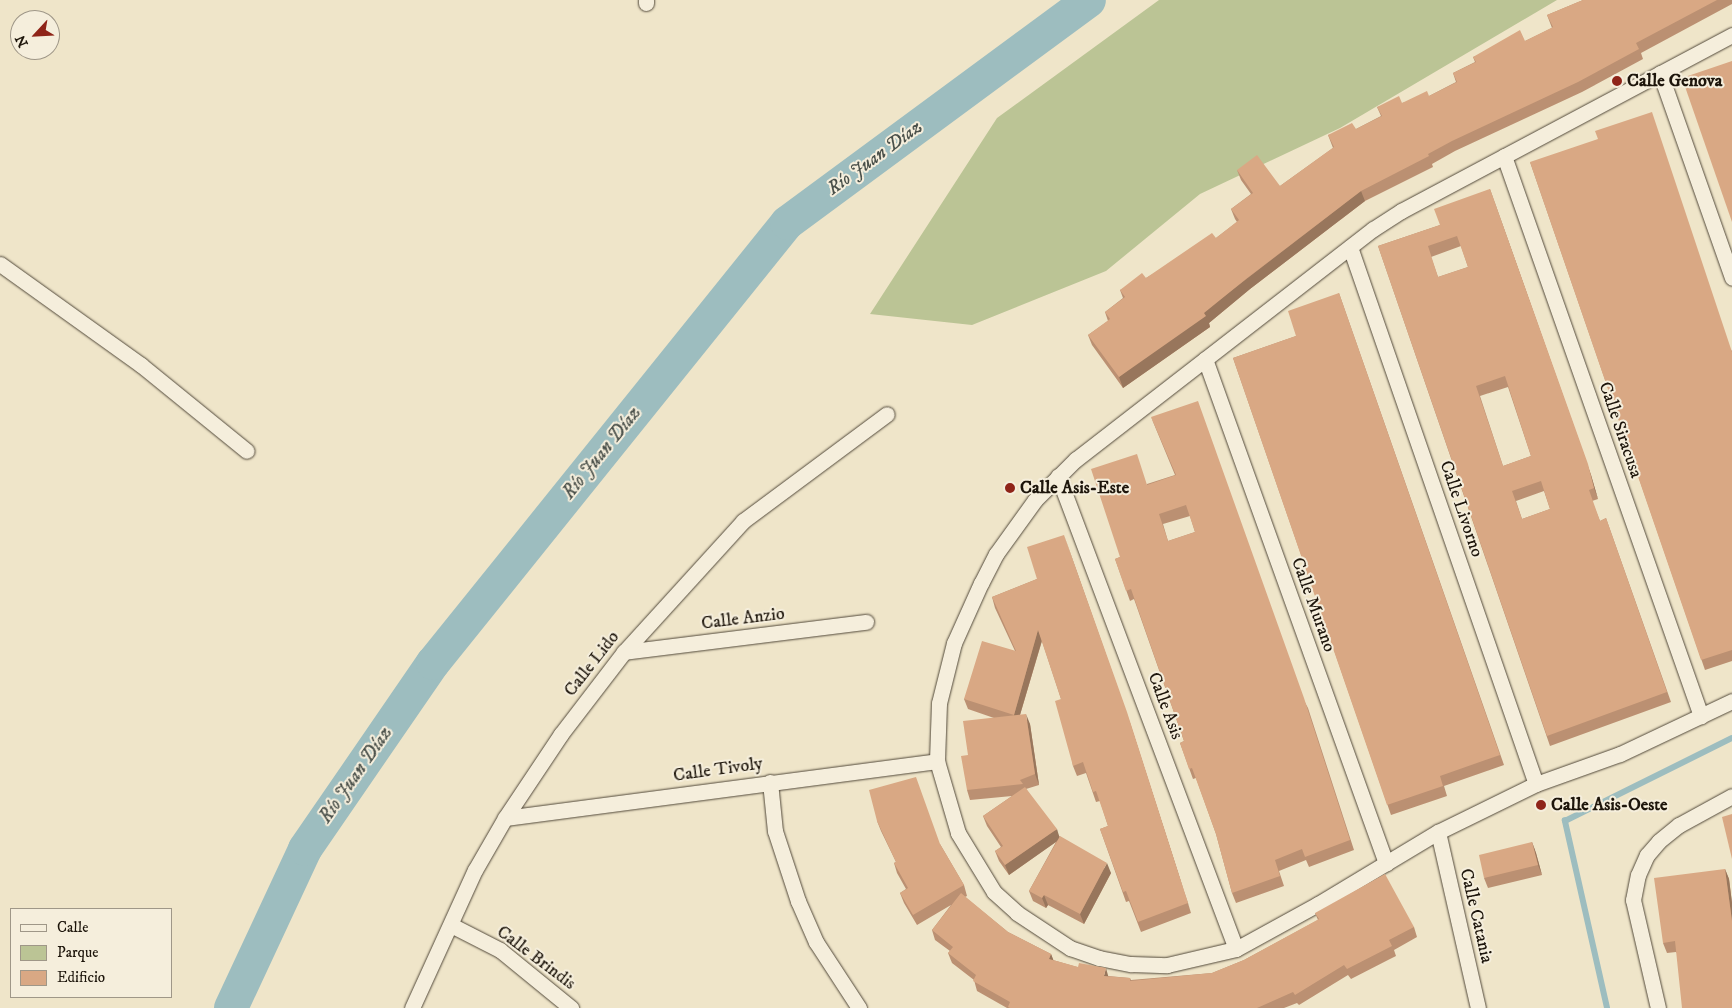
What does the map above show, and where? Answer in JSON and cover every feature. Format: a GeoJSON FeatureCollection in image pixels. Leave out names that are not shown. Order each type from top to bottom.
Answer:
{"type":"FeatureCollection","features":[{"type":"Feature","properties":{"kind":"street"},"geometry":{"type":"LineString","coordinates":[[1732,35],[1401,211],[1350,247],[1093,445],[1058,476],[1035,500],[996,554],[954,643],[940,703],[937,762],[958,833],[975,864],[994,892],[1043,933],[1084,953],[1131,964],[1167,965],[1236,949],[1438,832],[1536,784],[1620,754],[1732,701]]}},
{"type":"Feature","properties":{"kind":"street"},"geometry":{"type":"LineString","coordinates":[[1660,73],[1732,278]]}},
{"type":"Feature","properties":{"kind":"street","name":"Calle Siracusa"},"geometry":{"type":"LineString","coordinates":[[1504,156],[1700,716]]}},
{"type":"Feature","properties":{"kind":"street","name":"Calle Livorno"},"geometry":{"type":"LineString","coordinates":[[1350,247],[1536,784]]}},
{"type":"Feature","properties":{"kind":"street"},"geometry":{"type":"LineString","coordinates":[[0,264],[141,365],[247,451]]}},
{"type":"Feature","properties":{"kind":"street","name":"Calle Murano"},"geometry":{"type":"LineString","coordinates":[[1205,359],[1386,863]]}},
{"type":"Feature","properties":{"kind":"street","name":"Calle Lido"},"geometry":{"type":"LineString","coordinates":[[412,1008],[475,870],[505,818],[561,734],[624,652],[743,521],[887,414]]}},
{"type":"Feature","properties":{"kind":"street","name":"Calle Asis"},"geometry":{"type":"LineString","coordinates":[[1058,476],[1236,949]]}},
{"type":"Feature","properties":{"kind":"street","name":"Calle Anzio"},"geometry":{"type":"LineString","coordinates":[[624,652],[866,622]]}},
{"type":"Feature","properties":{"kind":"street","name":"Calle Tivoly"},"geometry":{"type":"LineString","coordinates":[[505,818],[770,782],[937,762]]}},
{"type":"Feature","properties":{"kind":"street"},"geometry":{"type":"LineString","coordinates":[[770,782],[775,831],[798,901],[820,948],[859,1008]]}},
{"type":"Feature","properties":{"kind":"street"},"geometry":{"type":"LineString","coordinates":[[1658,1008],[1633,900],[1642,865],[1659,841],[1679,825],[1732,796]]}},
{"type":"Feature","properties":{"kind":"street","name":"Calle Catania"},"geometry":{"type":"LineString","coordinates":[[1438,832],[1478,1008]]}},
{"type":"Feature","properties":{"kind":"street","name":"Calle Brindis"},"geometry":{"type":"LineString","coordinates":[[451,924],[500,950],[571,1008]]}},
{"type":"Feature","properties":{"kind":"green space"},"geometry":{"type":"Polygon","coordinates":[[[1159,0],[1557,0],[1340,128],[1200,194],[1106,271],[972,325],[870,314],[997,118],[1159,0]]]}},
{"type":"Feature","properties":{"kind":"building"},"geometry":{"type":"Polygon","coordinates":[[[1583,0],[1717,0],[1636,43],[1639,49],[1578,82],[1452,141],[1428,154],[1429,156],[1361,191],[1246,279],[1204,313],[1206,316],[1119,377],[1088,335],[1110,319],[1105,312],[1125,297],[1120,290],[1142,273],[1146,278],[1212,233],[1216,238],[1239,220],[1231,209],[1253,193],[1237,170],[1257,155],[1280,186],[1334,147],[1328,135],[1352,123],[1356,129],[1382,116],[1377,107],[1399,96],[1402,103],[1427,91],[1429,96],[1457,82],[1453,73],[1476,62],[1473,57],[1520,30],[1525,41],[1553,27],[1547,15],[1583,0]]]}},
{"type":"Feature","properties":{"kind":"building"},"geometry":{"type":"Polygon","coordinates":[[[1732,61],[1732,222],[1682,78],[1732,61]]]}},
{"type":"Feature","properties":{"kind":"building"},"geometry":{"type":"Polygon","coordinates":[[[1652,112],[1732,352],[1732,650],[1701,660],[1530,162],[1598,139],[1595,131],[1652,112]]]}},
{"type":"Feature","properties":{"kind":"building"},"geometry":{"type":"Polygon","coordinates":[[[1490,189],[1588,464],[1594,488],[1589,490],[1600,521],[1606,518],[1667,692],[1547,736],[1378,246],[1440,225],[1434,209],[1490,189]],[[1457,236],[1428,246],[1438,277],[1468,267],[1457,236]],[[1505,376],[1476,386],[1503,466],[1531,456],[1505,376]],[[1541,481],[1512,491],[1522,519],[1550,509],[1541,481]]]}},
{"type":"Feature","properties":{"kind":"building"},"geometry":{"type":"Polygon","coordinates":[[[1339,293],[1500,755],[1440,776],[1443,786],[1387,805],[1233,358],[1296,336],[1288,311],[1339,293]]]}},
{"type":"Feature","properties":{"kind":"building"},"geometry":{"type":"Polygon","coordinates":[[[1198,401],[1304,698],[1350,840],[1305,857],[1302,849],[1275,860],[1280,876],[1232,893],[1216,834],[1192,768],[1189,769],[1180,743],[1184,741],[1131,589],[1126,591],[1115,559],[1120,557],[1091,469],[1137,454],[1147,485],[1176,475],[1151,417],[1198,401]],[[1186,505],[1159,514],[1168,541],[1195,532],[1186,505]]]}},
{"type":"Feature","properties":{"kind":"building"},"geometry":{"type":"Polygon","coordinates":[[[1064,535],[1127,712],[1188,903],[1138,922],[1126,891],[1123,892],[1100,829],[1108,826],[1096,791],[1093,792],[1083,762],[1073,766],[1055,701],[1061,699],[1038,630],[1014,715],[964,699],[982,641],[1016,651],[992,597],[1037,579],[1027,547],[1064,535]]]}},
{"type":"Feature","properties":{"kind":"building"},"geometry":{"type":"Polygon","coordinates":[[[1026,714],[1035,774],[1020,780],[1023,784],[967,790],[961,756],[968,755],[963,721],[1026,714]]]}},
{"type":"Feature","properties":{"kind":"building"},"geometry":{"type":"Polygon","coordinates":[[[916,777],[940,844],[964,885],[913,915],[900,893],[908,888],[894,863],[896,862],[877,821],[869,790],[916,777]]]}},
{"type":"Feature","properties":{"kind":"building"},"geometry":{"type":"Polygon","coordinates":[[[1025,787],[1057,829],[1005,865],[995,851],[1003,846],[983,816],[1025,787]]]}},
{"type":"Feature","properties":{"kind":"building"},"geometry":{"type":"Polygon","coordinates":[[[1732,814],[1732,859],[1722,817],[1732,814]]]}},
{"type":"Feature","properties":{"kind":"building"},"geometry":{"type":"Polygon","coordinates":[[[1060,836],[1107,863],[1080,914],[1044,895],[1042,898],[1029,891],[1060,836]]]}},
{"type":"Feature","properties":{"kind":"building"},"geometry":{"type":"Polygon","coordinates":[[[1532,842],[1538,865],[1484,878],[1479,855],[1532,842]]]}},
{"type":"Feature","properties":{"kind":"building"},"geometry":{"type":"Polygon","coordinates":[[[1725,869],[1732,921],[1732,1008],[1682,1008],[1675,941],[1663,943],[1654,878],[1725,869]]]}},
{"type":"Feature","properties":{"kind":"building"},"geometry":{"type":"Polygon","coordinates":[[[1385,874],[1414,927],[1389,940],[1392,946],[1347,969],[1344,965],[1295,995],[1293,992],[1257,1008],[1010,1008],[1008,1007],[1010,1002],[973,981],[976,975],[948,953],[953,947],[932,930],[961,893],[1008,932],[1051,954],[1049,959],[1078,967],[1079,963],[1106,968],[1104,976],[1130,978],[1130,981],[1212,973],[1244,960],[1319,919],[1315,913],[1385,874]]]}},
{"type":"Feature","properties":{"kind":"waterway","name":"Río Juan Díaz"},"geometry":{"type":"LineString","coordinates":[[231,1008],[305,849],[433,663],[787,223],[1089,0]]}},
{"type":"Feature","properties":{"kind":"waterway"},"geometry":{"type":"LineString","coordinates":[[1607,1008],[1565,821],[1732,738]]}},
{"type":"Feature","properties":{"kind":"place","name":"Calle Genova"},"geometry":{"type":"Point","coordinates":[1617,81]}},
{"type":"Feature","properties":{"kind":"place","name":"Calle Asis-Este"},"geometry":{"type":"Point","coordinates":[1010,488]}},
{"type":"Feature","properties":{"kind":"place","name":"Calle Asis-Oeste"},"geometry":{"type":"Point","coordinates":[1541,805]}}]}
